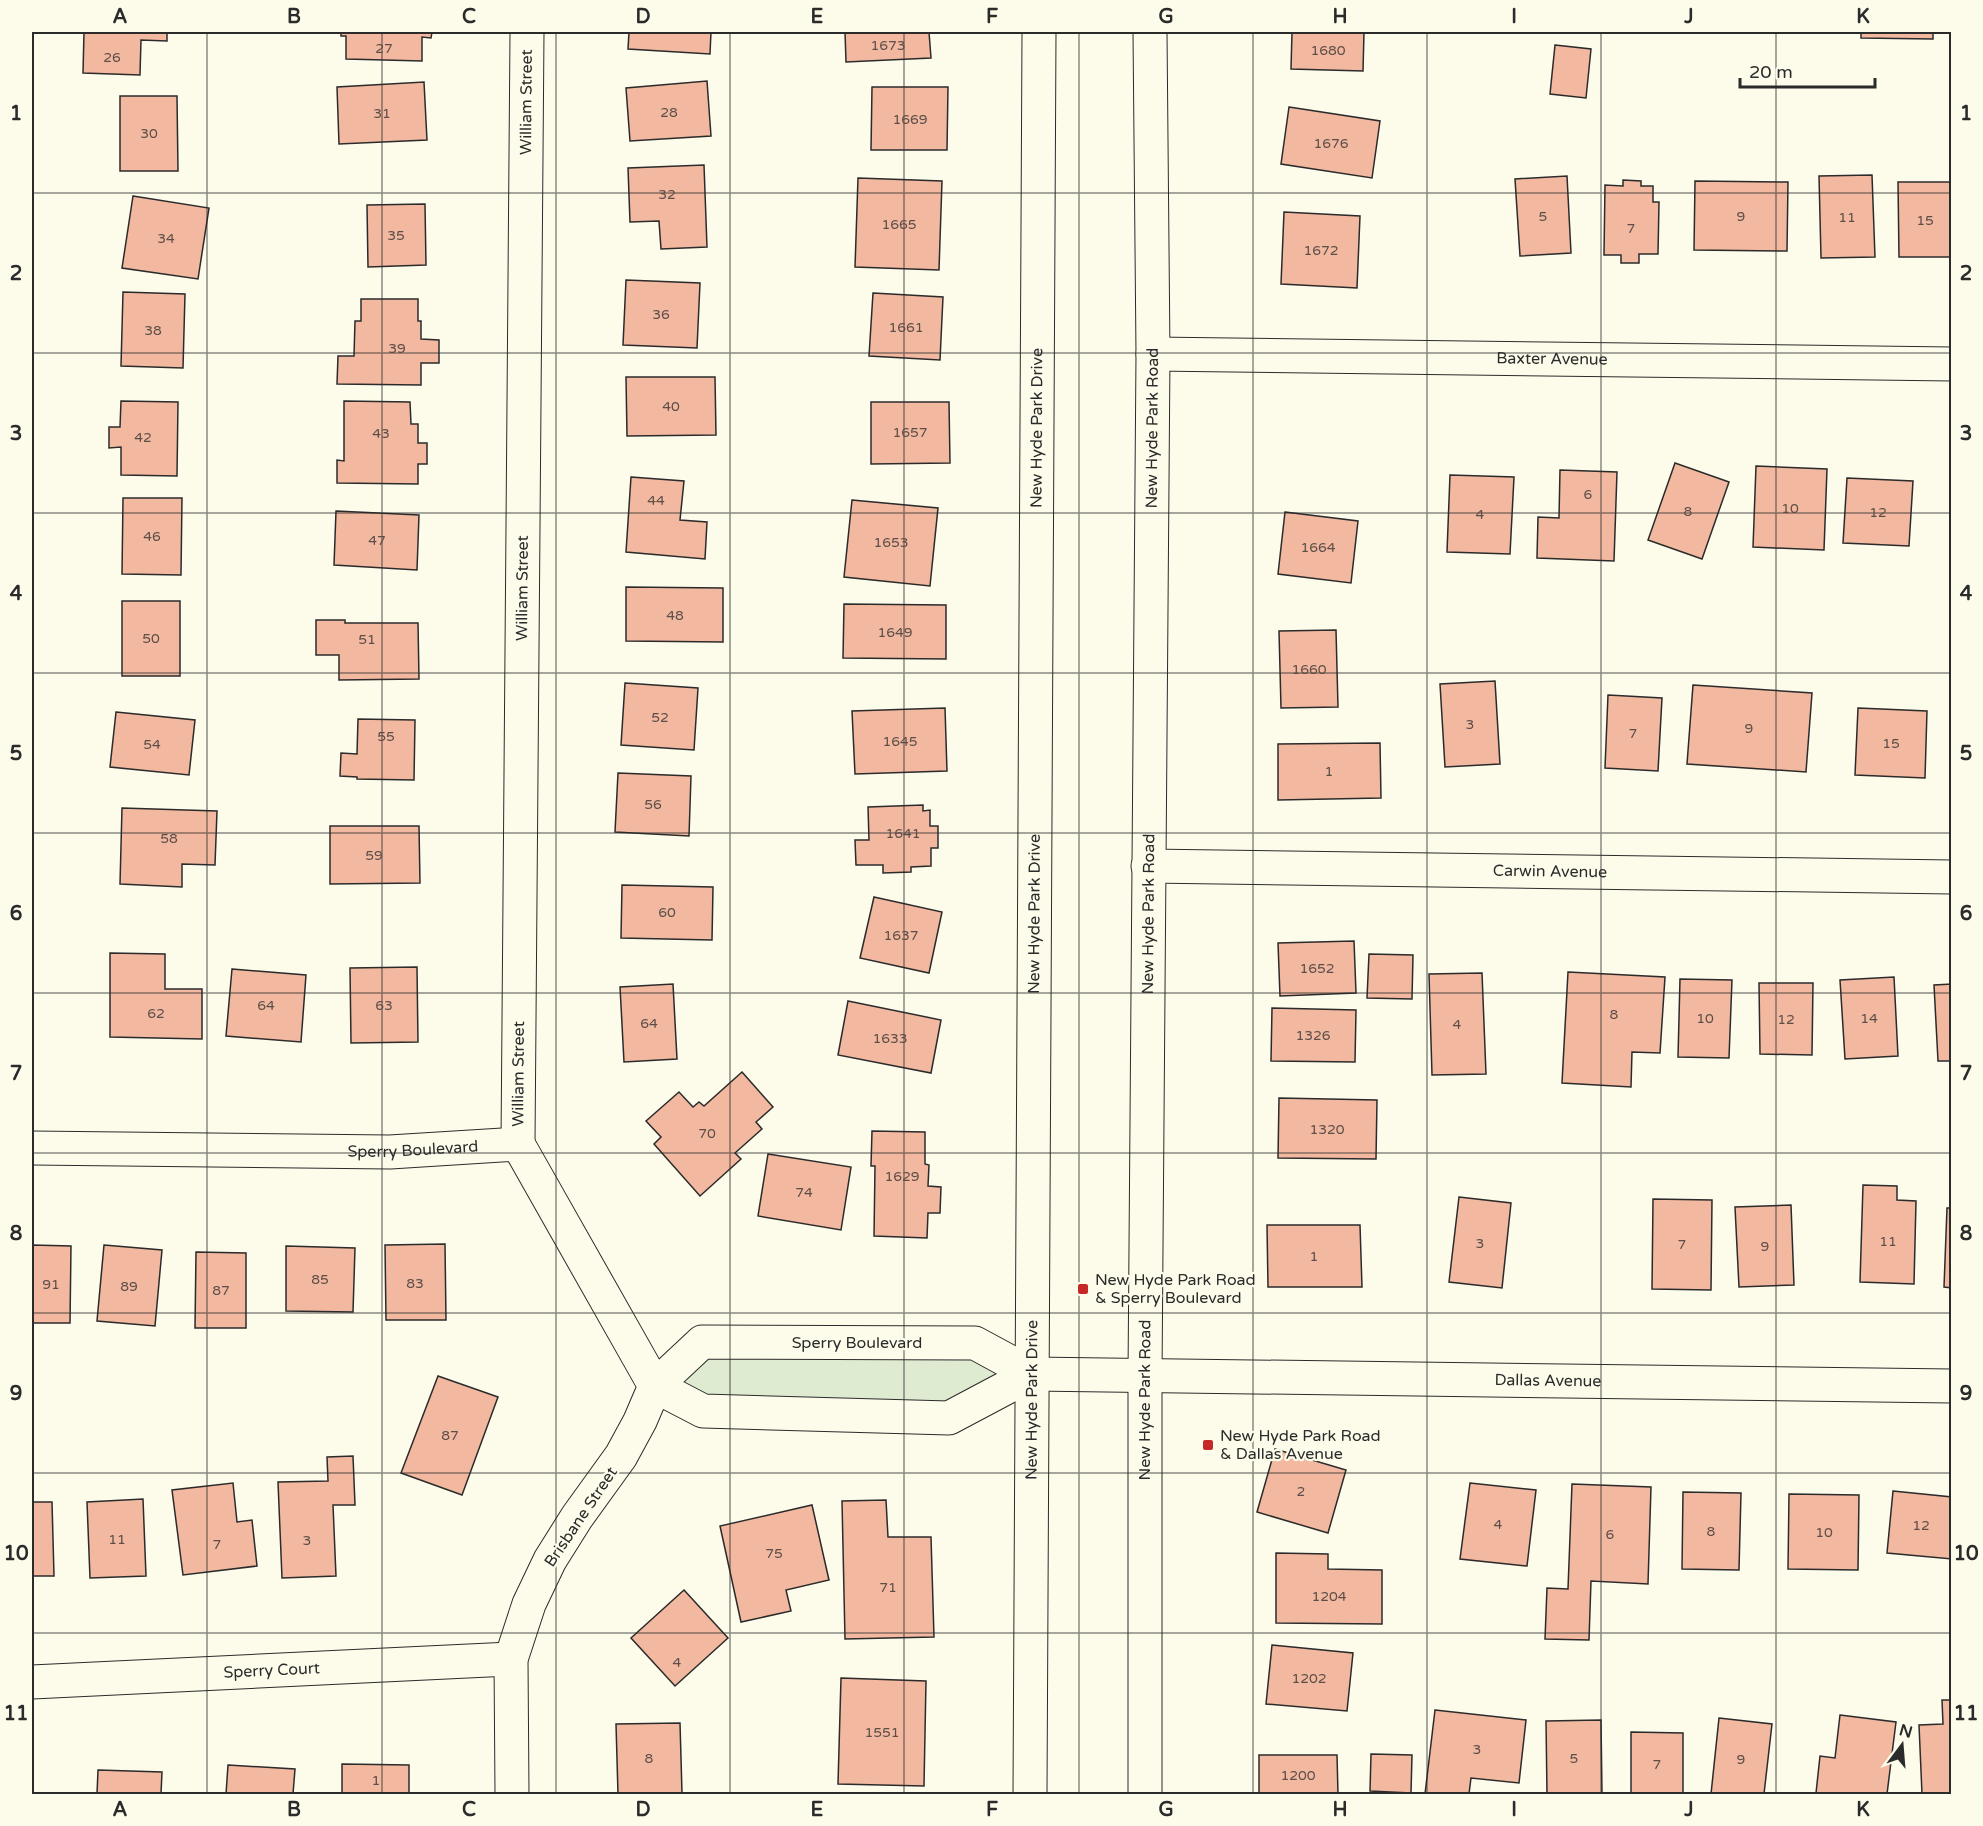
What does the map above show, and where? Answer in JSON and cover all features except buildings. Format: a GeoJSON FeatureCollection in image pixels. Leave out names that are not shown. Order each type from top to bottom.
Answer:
{"type":"FeatureCollection","features":[{"type":"Feature","properties":{"kind":"street","name":"William Street"},"geometry":{"type":"LineString","coordinates":[[518,1144],[527,32]]}},
{"type":"Feature","properties":{"kind":"street","name":"New Hyde Park Drive"},"geometry":{"type":"LineString","coordinates":[[1030,1794],[1039,32]]}},
{"type":"Feature","properties":{"kind":"street","name":"New Hyde Park Road"},"geometry":{"type":"LineString","coordinates":[[1145,1794],[1144,1376],[1153,354],[1150,32]]}},
{"type":"Feature","properties":{"kind":"street","name":"Baxter Avenue"},"geometry":{"type":"LineString","coordinates":[[1153,354],[1952,364]]}},
{"type":"Feature","properties":{"kind":"street","name":"Carwin Avenue"},"geometry":{"type":"LineString","coordinates":[[1148,866],[1952,877]]}},
{"type":"Feature","properties":{"kind":"street","name":"Sperry Boulevard"},"geometry":{"type":"LineString","coordinates":[[32,1148],[390,1152],[518,1144]]}},
{"type":"Feature","properties":{"kind":"street"},"geometry":{"type":"LineString","coordinates":[[518,1144],[655,1386]]}},
{"type":"Feature","properties":{"kind":"street","name":"Sperry Boulevard"},"geometry":{"type":"LineString","coordinates":[[1032,1374],[949,1418],[703,1411],[655,1386],[702,1342],[975,1343],[1032,1374],[1144,1376]]}},
{"type":"Feature","properties":{"kind":"street","name":"Dallas Avenue"},"geometry":{"type":"LineString","coordinates":[[1144,1376],[1952,1386]]}},
{"type":"Feature","properties":{"kind":"street","name":"Brisbane Street"},"geometry":{"type":"LineString","coordinates":[[512,1794],[511,1659],[529,1604],[550,1560],[577,1517],[621,1456],[655,1386]]}},
{"type":"Feature","properties":{"kind":"street","name":"Sperry Court"},"geometry":{"type":"LineString","coordinates":[[32,1682],[511,1659]]}},
{"type":"Feature","properties":{"kind":"green space"},"geometry":{"type":"Polygon","coordinates":[[[704,1350],[972,1351],[1018,1374],[951,1411],[709,1406],[665,1384],[704,1350]]]}},
{"type":"Feature","properties":{"kind":"place","name":"New Hyde Park Road & Sperry Boulevard"},"geometry":{"type":"Point","coordinates":[1083,1289]}},
{"type":"Feature","properties":{"kind":"place","name":"New Hyde Park Road & Dallas Avenue"},"geometry":{"type":"Point","coordinates":[1208,1445]}}]}
